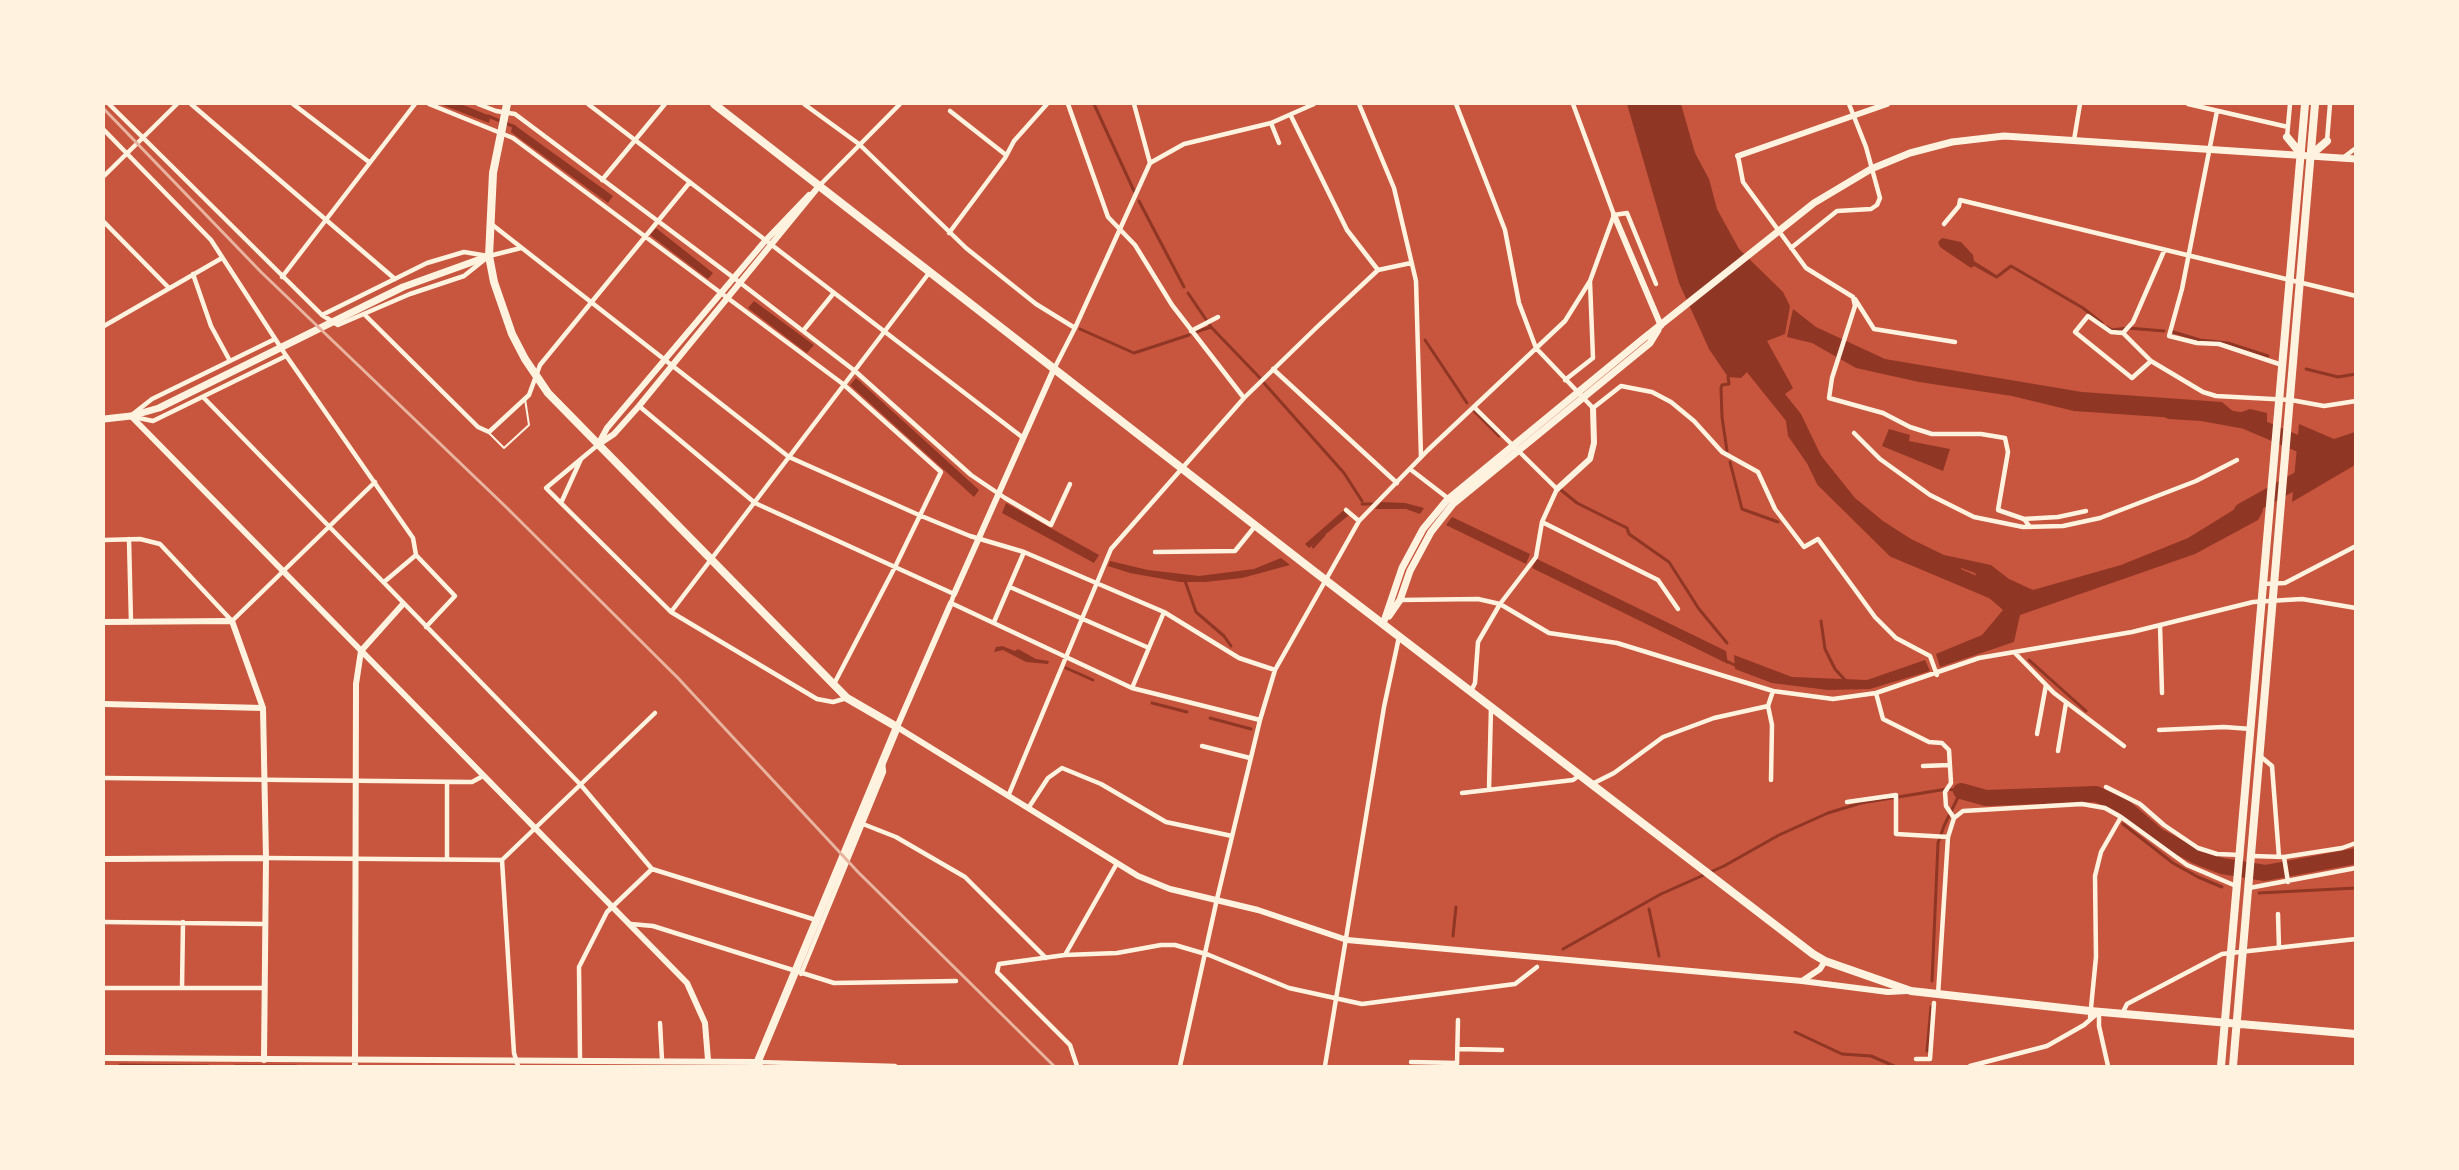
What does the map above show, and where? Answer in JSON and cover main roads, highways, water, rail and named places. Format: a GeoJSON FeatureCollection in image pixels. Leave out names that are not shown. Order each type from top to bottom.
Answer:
{"type":"FeatureCollection","features":[{"type":"Feature","properties":{"kind":"main road"},"geometry":{"type":"LineString","coordinates":[[507,104],[499,133],[493,173],[489,256],[494,282],[512,334],[538,378],[548,393],[848,698],[897,727],[816,920],[798,973],[758,1064]]}},
{"type":"Feature","properties":{"kind":"main road"},"geometry":{"type":"LineString","coordinates":[[714,104],[929,273],[1803,948],[1826,961],[1911,991],[2093,1014],[2122,1014],[2355,1034]]}},
{"type":"Feature","properties":{"kind":"main road"},"geometry":{"type":"LineString","coordinates":[[2221,1066],[2305,104]]}},
{"type":"Feature","properties":{"kind":"main road"},"geometry":{"type":"LineString","coordinates":[[2233,1066],[2315,104]]}},
{"type":"Feature","properties":{"kind":"main road"},"geometry":{"type":"LineString","coordinates":[[1383,624],[1402,568],[1423,528],[1449,499],[1580,395],[1650,343],[1661,326],[1814,203],[1871,168],[1910,153],[1977,138],[2004,136],[2355,159]]}},
{"type":"Feature","properties":{"kind":"main road"},"geometry":{"type":"LineString","coordinates":[[2287,137],[2301,154]]}},
{"type":"Feature","properties":{"kind":"main road"},"geometry":{"type":"LineString","coordinates":[[2311,155],[2327,141]]}},
{"type":"Feature","properties":{"kind":"main road"},"geometry":{"type":"LineString","coordinates":[[104,419],[131,416],[159,408],[403,287],[489,256]]}},
{"type":"Feature","properties":{"kind":"main road"},"geometry":{"type":"LineString","coordinates":[[1383,624],[1400,600],[1410,571],[1441,519],[1453,504],[1516,447]]}},
{"type":"Feature","properties":{"kind":"waterway"},"geometry":{"type":"LineString","coordinates":[[1094,104],[1134,191]]}},
{"type":"Feature","properties":{"kind":"waterway"},"geometry":{"type":"LineString","coordinates":[[488,116],[515,127]]}},
{"type":"Feature","properties":{"kind":"waterway"},"geometry":{"type":"LineString","coordinates":[[1139,201],[1184,287]]}},
{"type":"Feature","properties":{"kind":"waterway"},"geometry":{"type":"LineString","coordinates":[[1998,276],[2011,266],[2083,308],[2102,323]]}},
{"type":"Feature","properties":{"kind":"waterway"},"geometry":{"type":"LineString","coordinates":[[1188,293],[1211,327]]}},
{"type":"Feature","properties":{"kind":"waterway"},"geometry":{"type":"LineString","coordinates":[[1196,332],[1211,327],[1260,378]]}},
{"type":"Feature","properties":{"kind":"waterway"},"geometry":{"type":"LineString","coordinates":[[2107,327],[2112,330],[2128,328],[2164,331]]}},
{"type":"Feature","properties":{"kind":"waterway"},"geometry":{"type":"LineString","coordinates":[[1080,329],[1134,353],[1189,335]]}},
{"type":"Feature","properties":{"kind":"waterway"},"geometry":{"type":"LineString","coordinates":[[2170,331],[2200,340],[2228,343],[2268,356]]}},
{"type":"Feature","properties":{"kind":"waterway"},"geometry":{"type":"LineString","coordinates":[[1425,340],[1467,403]]}},
{"type":"Feature","properties":{"kind":"waterway"},"geometry":{"type":"LineString","coordinates":[[1743,350],[1745,357],[1794,418],[1824,480],[1895,550],[2002,595]]}},
{"type":"Feature","properties":{"kind":"waterway"},"geometry":{"type":"LineString","coordinates":[[2306,369],[2338,377],[2356,374]]}},
{"type":"Feature","properties":{"kind":"waterway"},"geometry":{"type":"LineString","coordinates":[[1727,451],[1721,388],[1722,385],[1729,384],[1728,377]]}},
{"type":"Feature","properties":{"kind":"waterway"},"geometry":{"type":"LineString","coordinates":[[1264,383],[1344,473],[1362,501]]}},
{"type":"Feature","properties":{"kind":"waterway"},"geometry":{"type":"LineString","coordinates":[[1473,410],[1499,436]]}},
{"type":"Feature","properties":{"kind":"waterway"},"geometry":{"type":"LineString","coordinates":[[2170,411],[2201,413],[2245,421],[2318,452]]}},
{"type":"Feature","properties":{"kind":"waterway"},"geometry":{"type":"LineString","coordinates":[[1730,462],[1742,509],[1778,522]]}},
{"type":"Feature","properties":{"kind":"waterway"},"geometry":{"type":"LineString","coordinates":[[2242,511],[2312,472]]}},
{"type":"Feature","properties":{"kind":"waterway"},"geometry":{"type":"LineString","coordinates":[[1561,490],[1577,503],[1627,528],[1629,534],[1669,562],[1699,609],[1727,643]]}},
{"type":"Feature","properties":{"kind":"waterway"},"geometry":{"type":"LineString","coordinates":[[1362,504],[1376,504]]}},
{"type":"Feature","properties":{"kind":"waterway"},"geometry":{"type":"LineString","coordinates":[[1313,547],[1324,535]]}},
{"type":"Feature","properties":{"kind":"waterway"},"geometry":{"type":"LineString","coordinates":[[1184,578],[1196,612],[1224,636],[1231,646]]}},
{"type":"Feature","properties":{"kind":"waterway"},"geometry":{"type":"LineString","coordinates":[[1821,621],[1825,649],[1835,669],[1846,681]]}},
{"type":"Feature","properties":{"kind":"waterway"},"geometry":{"type":"LineString","coordinates":[[1724,660],[1737,666]]}},
{"type":"Feature","properties":{"kind":"waterway"},"geometry":{"type":"LineString","coordinates":[[2029,660],[2086,711]]}},
{"type":"Feature","properties":{"kind":"waterway"},"geometry":{"type":"LineString","coordinates":[[1066,668],[1093,680]]}},
{"type":"Feature","properties":{"kind":"waterway"},"geometry":{"type":"LineString","coordinates":[[1152,703],[1187,712]]}},
{"type":"Feature","properties":{"kind":"waterway"},"geometry":{"type":"LineString","coordinates":[[1210,718],[1251,729]]}},
{"type":"Feature","properties":{"kind":"waterway"},"geometry":{"type":"LineString","coordinates":[[1563,949],[1661,894],[1724,866],[1779,835],[1828,813],[1861,803],[1947,789],[1961,791],[1938,843],[1932,981]]}},
{"type":"Feature","properties":{"kind":"waterway"},"geometry":{"type":"LineString","coordinates":[[1961,791],[1986,798],[2096,794],[2123,806],[2158,836],[2196,856],[2222,866],[2265,873],[2356,856]]}},
{"type":"Feature","properties":{"kind":"waterway"},"geometry":{"type":"LineString","coordinates":[[2123,824],[2173,863],[2222,887]]}},
{"type":"Feature","properties":{"kind":"waterway"},"geometry":{"type":"LineString","coordinates":[[2259,893],[2356,888]]}},
{"type":"Feature","properties":{"kind":"waterway"},"geometry":{"type":"LineString","coordinates":[[1453,936],[1456,907]]}},
{"type":"Feature","properties":{"kind":"waterway"},"geometry":{"type":"LineString","coordinates":[[1649,909],[1659,956]]}},
{"type":"Feature","properties":{"kind":"waterway"},"geometry":{"type":"LineString","coordinates":[[1927,1051],[1931,1007]]}},
{"type":"Feature","properties":{"kind":"waterway"},"geometry":{"type":"LineString","coordinates":[[1795,1032],[1842,1054],[1871,1056],[1894,1066]]}},
{"type":"Feature","properties":{"kind":"waterway"},"geometry":{"type":"LineString","coordinates":[[120,1065],[208,1066]]}},
{"type":"Feature","properties":{"kind":"waterway"},"geometry":{"type":"LineString","coordinates":[[235,1066],[296,1066]]}},
{"type":"Feature","properties":{"kind":"railway"},"geometry":{"type":"LineString","coordinates":[[104,109],[261,272],[505,506],[678,678],[858,872],[1054,1066]]}}]}
